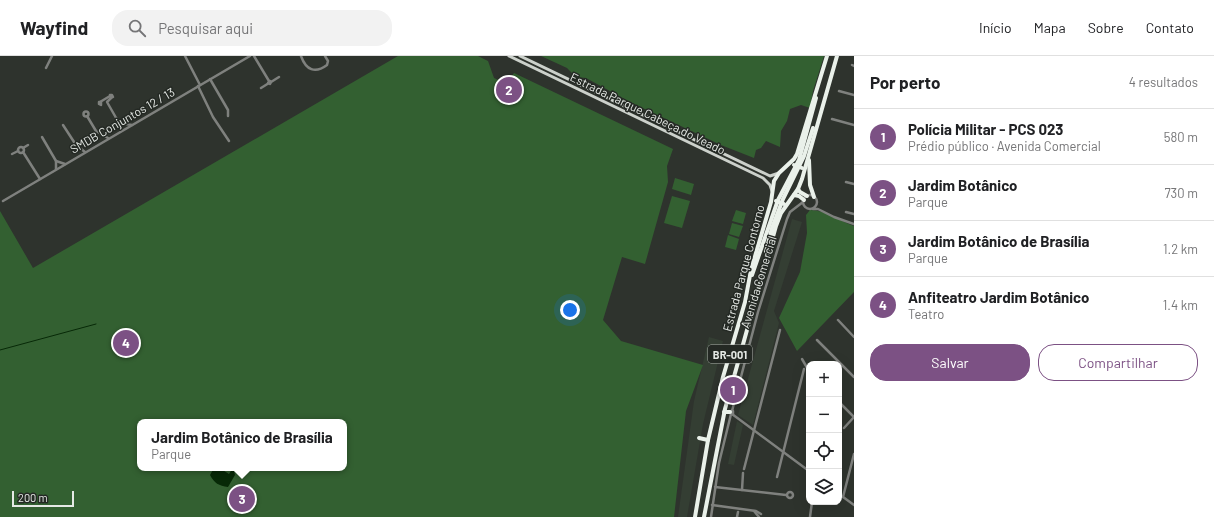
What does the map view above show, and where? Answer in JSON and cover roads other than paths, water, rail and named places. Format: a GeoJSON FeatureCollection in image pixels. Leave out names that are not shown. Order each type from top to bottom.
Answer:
{"type":"FeatureCollection","features":[{"type":"Feature","properties":{"kind":"highway"},"geometry":{"type":"LineString","coordinates":[[779,173],[797,154],[827,56]]}},
{"type":"Feature","properties":{"kind":"highway","name":"Estrada Parque Contorno"},"geometry":{"type":"LineString","coordinates":[[704,517],[724,412],[778,219],[798,189],[804,173],[837,56]]}},
{"type":"Feature","properties":{"kind":"highway"},"geometry":{"type":"LineString","coordinates":[[751,278],[778,200],[796,164],[810,126],[818,85]]}},
{"type":"Feature","properties":{"kind":"highway"},"geometry":{"type":"LineString","coordinates":[[763,272],[772,228],[783,199],[804,156],[828,85]]}},
{"type":"Feature","properties":{"kind":"highway"},"geometry":{"type":"LineString","coordinates":[[810,150],[810,185],[814,197]]}},
{"type":"Feature","properties":{"kind":"highway"},"geometry":{"type":"LineString","coordinates":[[787,166],[796,164],[802,168],[804,173]]}},
{"type":"Feature","properties":{"kind":"highway","name":"Estrada Parque Contorno"},"geometry":{"type":"LineString","coordinates":[[695,517],[708,440],[751,278],[751,270],[773,193],[774,181],[779,173]]}},
{"type":"Feature","properties":{"kind":"highway"},"geometry":{"type":"LineString","coordinates":[[798,189],[800,192],[808,196]]}},
{"type":"Feature","properties":{"kind":"highway"},"geometry":{"type":"LineString","coordinates":[[773,193],[776,201],[784,204],[790,201]]}},
{"type":"Feature","properties":{"kind":"highway"},"geometry":{"type":"LineString","coordinates":[[794,195],[799,196],[803,201]]}},
{"type":"Feature","properties":{"kind":"highway"},"geometry":{"type":"LineString","coordinates":[[726,405],[732,413]]}},
{"type":"Feature","properties":{"kind":"highway"},"geometry":{"type":"LineString","coordinates":[[724,412],[732,413]]}},
{"type":"Feature","properties":{"kind":"highway"},"geometry":{"type":"LineString","coordinates":[[699,438],[708,440]]}},
{"type":"Feature","properties":{"kind":"highway"},"geometry":{"type":"LineString","coordinates":[[714,462],[719,463]]}},
{"type":"Feature","properties":{"kind":"highway"},"geometry":{"type":"LineString","coordinates":[[697,500],[702,504],[706,502]]}},
{"type":"Feature","properties":{"kind":"main road","name":"Estrada Parque Cabeça do Veado"},"geometry":{"type":"LineString","coordinates":[[509,56],[763,178],[770,185],[773,193]]}},
{"type":"Feature","properties":{"kind":"main road","name":"Estrada Parque Cabeça do Veado"},"geometry":{"type":"LineString","coordinates":[[520,56],[770,176],[779,173]]}},
{"type":"Feature","properties":{"kind":"main road"},"geometry":{"type":"LineString","coordinates":[[663,130],[665,126]]}},
{"type":"Feature","properties":{"kind":"main road"},"geometry":{"type":"LineString","coordinates":[[668,133],[670,128]]}},
{"type":"Feature","properties":{"kind":"street"},"geometry":{"type":"LineString","coordinates":[[46,68],[52,56]]}},
{"type":"Feature","properties":{"kind":"street"},"geometry":{"type":"LineString","coordinates":[[185,56],[216,122],[229,141]]}},
{"type":"Feature","properties":{"kind":"street","name":"SMDB Conjuntos 12 / 13"},"geometry":{"type":"LineString","coordinates":[[3,201],[250,56]]}},
{"type":"Feature","properties":{"kind":"street"},"geometry":{"type":"LineString","coordinates":[[254,56],[270,82]]}},
{"type":"Feature","properties":{"kind":"street"},"geometry":{"type":"LineString","coordinates":[[301,56],[306,66],[309,69],[315,70],[327,65],[328,61],[325,56]]}},
{"type":"Feature","properties":{"kind":"street"},"geometry":{"type":"LineString","coordinates":[[261,88],[279,77]]}},
{"type":"Feature","properties":{"kind":"street"},"geometry":{"type":"LineString","coordinates":[[210,79],[228,110],[228,116]]}},
{"type":"Feature","properties":{"kind":"street"},"geometry":{"type":"LineString","coordinates":[[839,91],[854,95]]}},
{"type":"Feature","properties":{"kind":"street"},"geometry":{"type":"LineString","coordinates":[[110,97],[107,102],[100,103],[110,97]]}},
{"type":"Feature","properties":{"kind":"street"},"geometry":{"type":"LineString","coordinates":[[107,102],[119,123],[120,132]]}},
{"type":"Feature","properties":{"kind":"street"},"geometry":{"type":"LineString","coordinates":[[87,116],[96,131],[109,138]]}},
{"type":"Feature","properties":{"kind":"street"},"geometry":{"type":"LineString","coordinates":[[832,119],[854,125]]}},
{"type":"Feature","properties":{"kind":"street"},"geometry":{"type":"LineString","coordinates":[[119,123],[132,125]]}},
{"type":"Feature","properties":{"kind":"street"},"geometry":{"type":"LineString","coordinates":[[63,125],[76,145],[85,152]]}},
{"type":"Feature","properties":{"kind":"street"},"geometry":{"type":"LineString","coordinates":[[42,137],[56,161],[56,169]]}},
{"type":"Feature","properties":{"kind":"street"},"geometry":{"type":"LineString","coordinates":[[12,154],[18,151],[19,148],[23,148],[28,145]]}},
{"type":"Feature","properties":{"kind":"street"},"geometry":{"type":"LineString","coordinates":[[23,148],[23,152],[40,179]]}},
{"type":"Feature","properties":{"kind":"street"},"geometry":{"type":"LineString","coordinates":[[18,151],[23,152]]}},
{"type":"Feature","properties":{"kind":"street"},"geometry":{"type":"LineString","coordinates":[[56,161],[65,164]]}},
{"type":"Feature","properties":{"kind":"street"},"geometry":{"type":"LineString","coordinates":[[846,182],[854,184]]}},
{"type":"Feature","properties":{"kind":"street"},"geometry":{"type":"LineString","coordinates":[[805,208],[803,201],[808,196],[814,197],[816,203],[823,211]]}},
{"type":"Feature","properties":{"kind":"street","name":"Avenida Comercial"},"geometry":{"type":"LineString","coordinates":[[711,517],[719,463],[758,312],[787,219],[790,212],[803,201]]}},
{"type":"Feature","properties":{"kind":"street"},"geometry":{"type":"LineString","coordinates":[[813,208],[816,203]]}},
{"type":"Feature","properties":{"kind":"street"},"geometry":{"type":"LineString","coordinates":[[796,208],[813,208],[854,224]]}},
{"type":"Feature","properties":{"kind":"street"},"geometry":{"type":"LineString","coordinates":[[846,212],[854,214]]}},
{"type":"Feature","properties":{"kind":"street"},"geometry":{"type":"LineString","coordinates":[[838,320],[854,337]]}},
{"type":"Feature","properties":{"kind":"street"},"geometry":{"type":"LineString","coordinates":[[742,490],[743,471],[780,330]]}},
{"type":"Feature","properties":{"kind":"street"},"geometry":{"type":"LineString","coordinates":[[817,340],[854,377]]}},
{"type":"Feature","properties":{"kind":"street"},"geometry":{"type":"LineString","coordinates":[[802,359],[806,366]]}},
{"type":"Feature","properties":{"kind":"street"},"geometry":{"type":"LineString","coordinates":[[777,477],[804,369]]}},
{"type":"Feature","properties":{"kind":"street"},"geometry":{"type":"LineString","coordinates":[[842,405],[854,417],[844,428]]}},
{"type":"Feature","properties":{"kind":"street"},"geometry":{"type":"LineString","coordinates":[[732,413],[806,469]]}},
{"type":"Feature","properties":{"kind":"street"},"geometry":{"type":"LineString","coordinates":[[854,454],[843,496],[854,505]]}},
{"type":"Feature","properties":{"kind":"street"},"geometry":{"type":"LineString","coordinates":[[715,487],[786,495]]}},
{"type":"Feature","properties":{"kind":"street"},"geometry":{"type":"LineString","coordinates":[[712,505],[732,508],[737,512],[754,510],[759,515]]}},
{"type":"Feature","properties":{"kind":"street"},"geometry":{"type":"LineString","coordinates":[[810,517],[812,505]]}},
{"type":"Feature","properties":{"kind":"waterway"},"geometry":{"type":"LineString","coordinates":[[0,350],[96,324]]}},
{"type":"Feature","properties":{"kind":"place","name":"Jardim Botânico"},"geometry":{"type":"Point","coordinates":[509,90]}},
{"type":"Feature","properties":{"kind":"place","name":"Anfiteatro Jardim Botânico"},"geometry":{"type":"Point","coordinates":[126,343]}},
{"type":"Feature","properties":{"kind":"place","name":"Polícia Militar - PCS 023"},"geometry":{"type":"Point","coordinates":[733,390]}},
{"type":"Feature","properties":{"kind":"place","name":"Jardim Botânico de Brasília"},"geometry":{"type":"Point","coordinates":[242,499]}}]}
